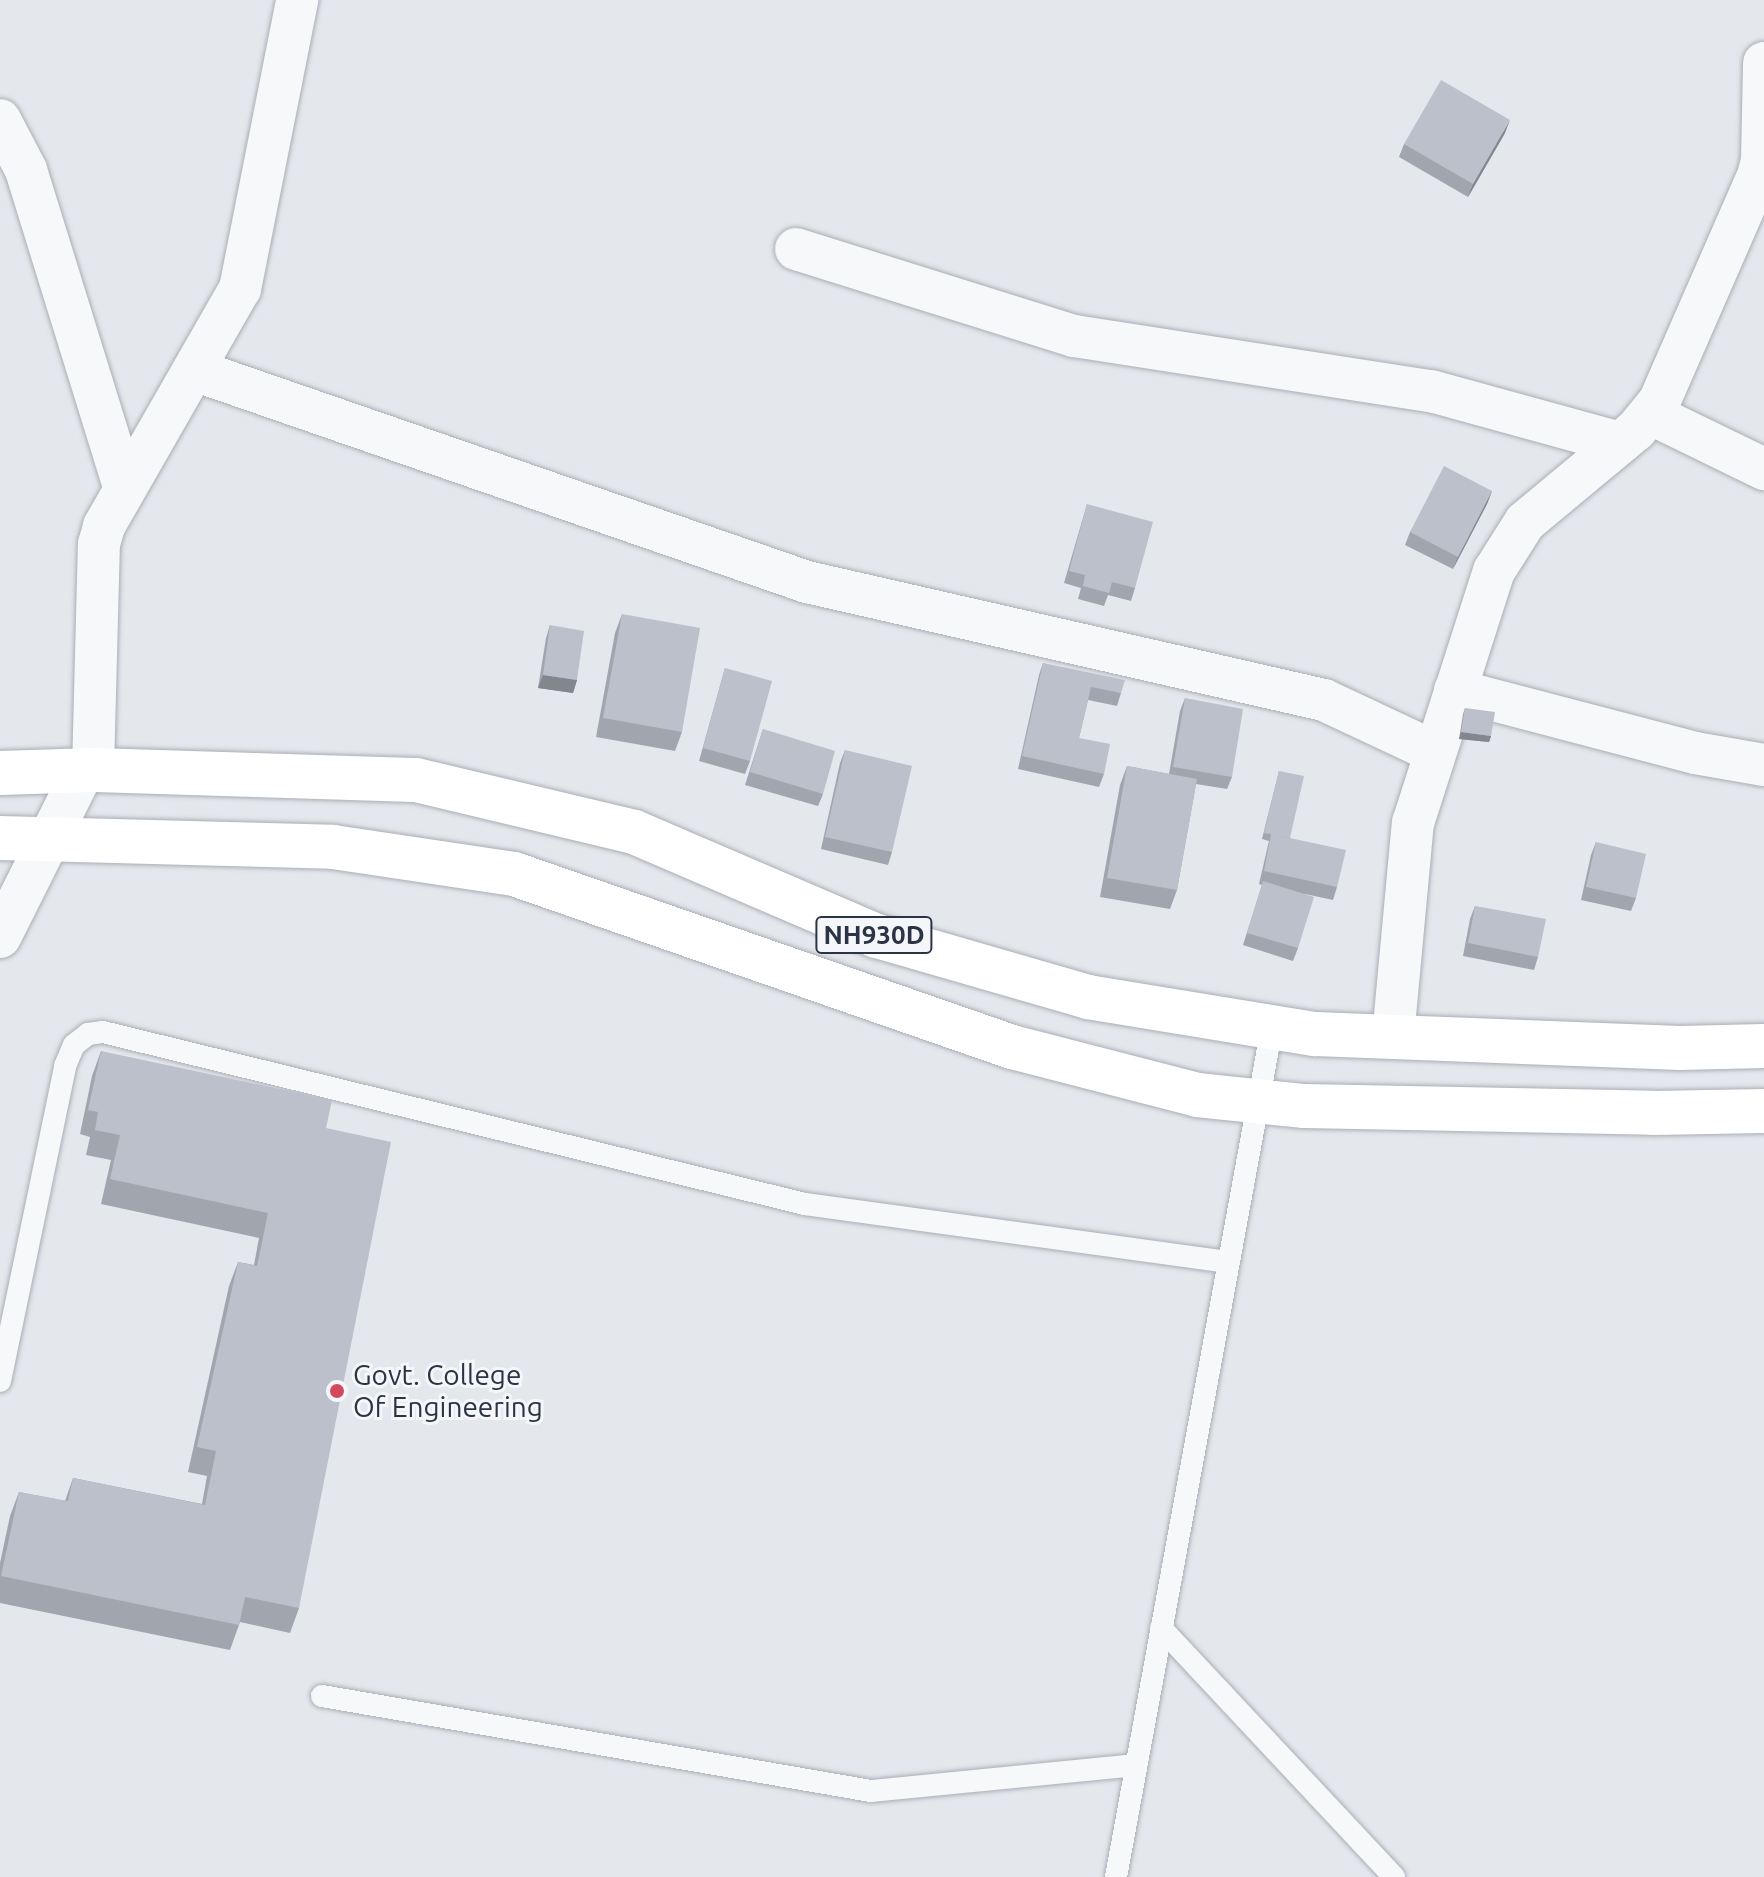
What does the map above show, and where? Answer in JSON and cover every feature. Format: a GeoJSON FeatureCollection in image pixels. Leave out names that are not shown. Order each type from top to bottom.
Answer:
{"type":"FeatureCollection","features":[{"type":"Feature","properties":{"kind":"highway","name":"NH930D"},"geometry":{"type":"LineString","coordinates":[[0,773],[88,770],[416,780],[634,832],[877,936],[1088,997],[1315,1034],[1680,1048],[1764,1046]]}},
{"type":"Feature","properties":{"kind":"highway","name":"NH930D"},"geometry":{"type":"LineString","coordinates":[[0,838],[333,847],[514,874],[1012,1047],[1197,1095],[1304,1106],[1764,1111]]}},
{"type":"Feature","properties":{"kind":"street"},"geometry":{"type":"LineString","coordinates":[[0,937],[88,770],[99,544],[104,526],[124,486],[240,289],[297,0]]}},
{"type":"Feature","properties":{"kind":"street"},"geometry":{"type":"LineString","coordinates":[[1393,1037],[1408,852],[1435,752],[1494,571],[1507,545],[1536,512],[1651,414],[1749,235],[1762,160],[1764,63]]}},
{"type":"Feature","properties":{"kind":"street"},"geometry":{"type":"LineString","coordinates":[[0,120],[26,170],[124,486]]}},
{"type":"Feature","properties":{"kind":"street"},"geometry":{"type":"LineString","coordinates":[[796,249],[1074,336],[1431,391],[1620,443]]}},
{"type":"Feature","properties":{"kind":"street"},"geometry":{"type":"LineString","coordinates":[[194,370],[807,582],[1324,700],[1435,752]]}},
{"type":"Feature","properties":{"kind":"street"},"geometry":{"type":"LineString","coordinates":[[1651,414],[1764,469]]}},
{"type":"Feature","properties":{"kind":"street"},"geometry":{"type":"LineString","coordinates":[[1455,690],[1695,753],[1764,765]]}},
{"type":"Feature","properties":{"kind":"lane"},"geometry":{"type":"LineString","coordinates":[[1116,1877],[1272,1027]]}},
{"type":"Feature","properties":{"kind":"lane"},"geometry":{"type":"LineString","coordinates":[[0,1381],[65,1066],[74,1045],[88,1034],[103,1032],[805,1204],[1227,1262]]}},
{"type":"Feature","properties":{"kind":"lane"},"geometry":{"type":"LineString","coordinates":[[1161,1628],[1394,1877]]}},
{"type":"Feature","properties":{"kind":"lane"},"geometry":{"type":"LineString","coordinates":[[322,1696],[871,1791],[1136,1765]]}},
{"type":"Feature","properties":{"kind":"building"},"geometry":{"type":"Polygon","coordinates":[[[1441,80],[1510,120],[1473,184],[1404,144],[1441,80]]]}},
{"type":"Feature","properties":{"kind":"building"},"geometry":{"type":"Polygon","coordinates":[[[1444,466],[1492,491],[1458,557],[1410,532],[1444,466]]]}},
{"type":"Feature","properties":{"kind":"building"},"geometry":{"type":"Polygon","coordinates":[[[1087,504],[1153,522],[1135,588],[1112,582],[1109,593],[1083,586],[1085,575],[1069,571],[1087,504]]]}},
{"type":"Feature","properties":{"kind":"building"},"geometry":{"type":"Polygon","coordinates":[[[622,614],[700,628],[682,732],[603,718],[622,614]]]}},
{"type":"Feature","properties":{"kind":"building"},"geometry":{"type":"Polygon","coordinates":[[[550,625],[584,631],[577,680],[543,675],[550,625]]]}},
{"type":"Feature","properties":{"kind":"building"},"geometry":{"type":"Polygon","coordinates":[[[1043,663],[1125,680],[1121,693],[1091,687],[1079,738],[1110,744],[1104,774],[1022,756],[1043,663]]]}},
{"type":"Feature","properties":{"kind":"building"},"geometry":{"type":"Polygon","coordinates":[[[725,668],[772,681],[750,761],[703,748],[725,668]]]}},
{"type":"Feature","properties":{"kind":"building"},"geometry":{"type":"Polygon","coordinates":[[[1185,698],[1243,709],[1232,777],[1173,767],[1185,698]]]}},
{"type":"Feature","properties":{"kind":"building"},"geometry":{"type":"Polygon","coordinates":[[[1465,708],[1495,712],[1491,736],[1461,732],[1465,708]]]}},
{"type":"Feature","properties":{"kind":"building"},"geometry":{"type":"Polygon","coordinates":[[[763,729],[835,751],[823,794],[750,772],[763,729]]]}},
{"type":"Feature","properties":{"kind":"building"},"geometry":{"type":"Polygon","coordinates":[[[845,750],[912,766],[892,852],[825,837],[845,750]]]}},
{"type":"Feature","properties":{"kind":"building"},"geometry":{"type":"Polygon","coordinates":[[[1127,766],[1197,779],[1177,890],[1107,878],[1127,766]]]}},
{"type":"Feature","properties":{"kind":"building"},"geometry":{"type":"Polygon","coordinates":[[[1279,771],[1304,776],[1290,838],[1264,833],[1279,771]]]}},
{"type":"Feature","properties":{"kind":"building"},"geometry":{"type":"Polygon","coordinates":[[[1271,834],[1346,850],[1337,887],[1264,871],[1271,834]]]}},
{"type":"Feature","properties":{"kind":"building"},"geometry":{"type":"Polygon","coordinates":[[[1596,842],[1646,854],[1636,898],[1586,887],[1596,842]]]}},
{"type":"Feature","properties":{"kind":"building"},"geometry":{"type":"Polygon","coordinates":[[[1263,881],[1314,897],[1298,948],[1247,933],[1263,881]]]}},
{"type":"Feature","properties":{"kind":"building"},"geometry":{"type":"Polygon","coordinates":[[[1475,906],[1546,919],[1538,957],[1468,943],[1475,906]]]}},
{"type":"Feature","properties":{"kind":"building"},"geometry":{"type":"Polygon","coordinates":[[[101,1051],[332,1100],[326,1128],[391,1142],[299,1608],[245,1597],[239,1625],[1,1576],[19,1492],[68,1501],[73,1478],[205,1505],[216,1451],[197,1447],[238,1262],[257,1266],[268,1213],[110,1179],[120,1135],[95,1130],[98,1112],[88,1110],[101,1051]]]}},
{"type":"Feature","properties":{"kind":"place","name":"Govt. College Of Engineering"},"geometry":{"type":"Point","coordinates":[337,1391]}}]}
